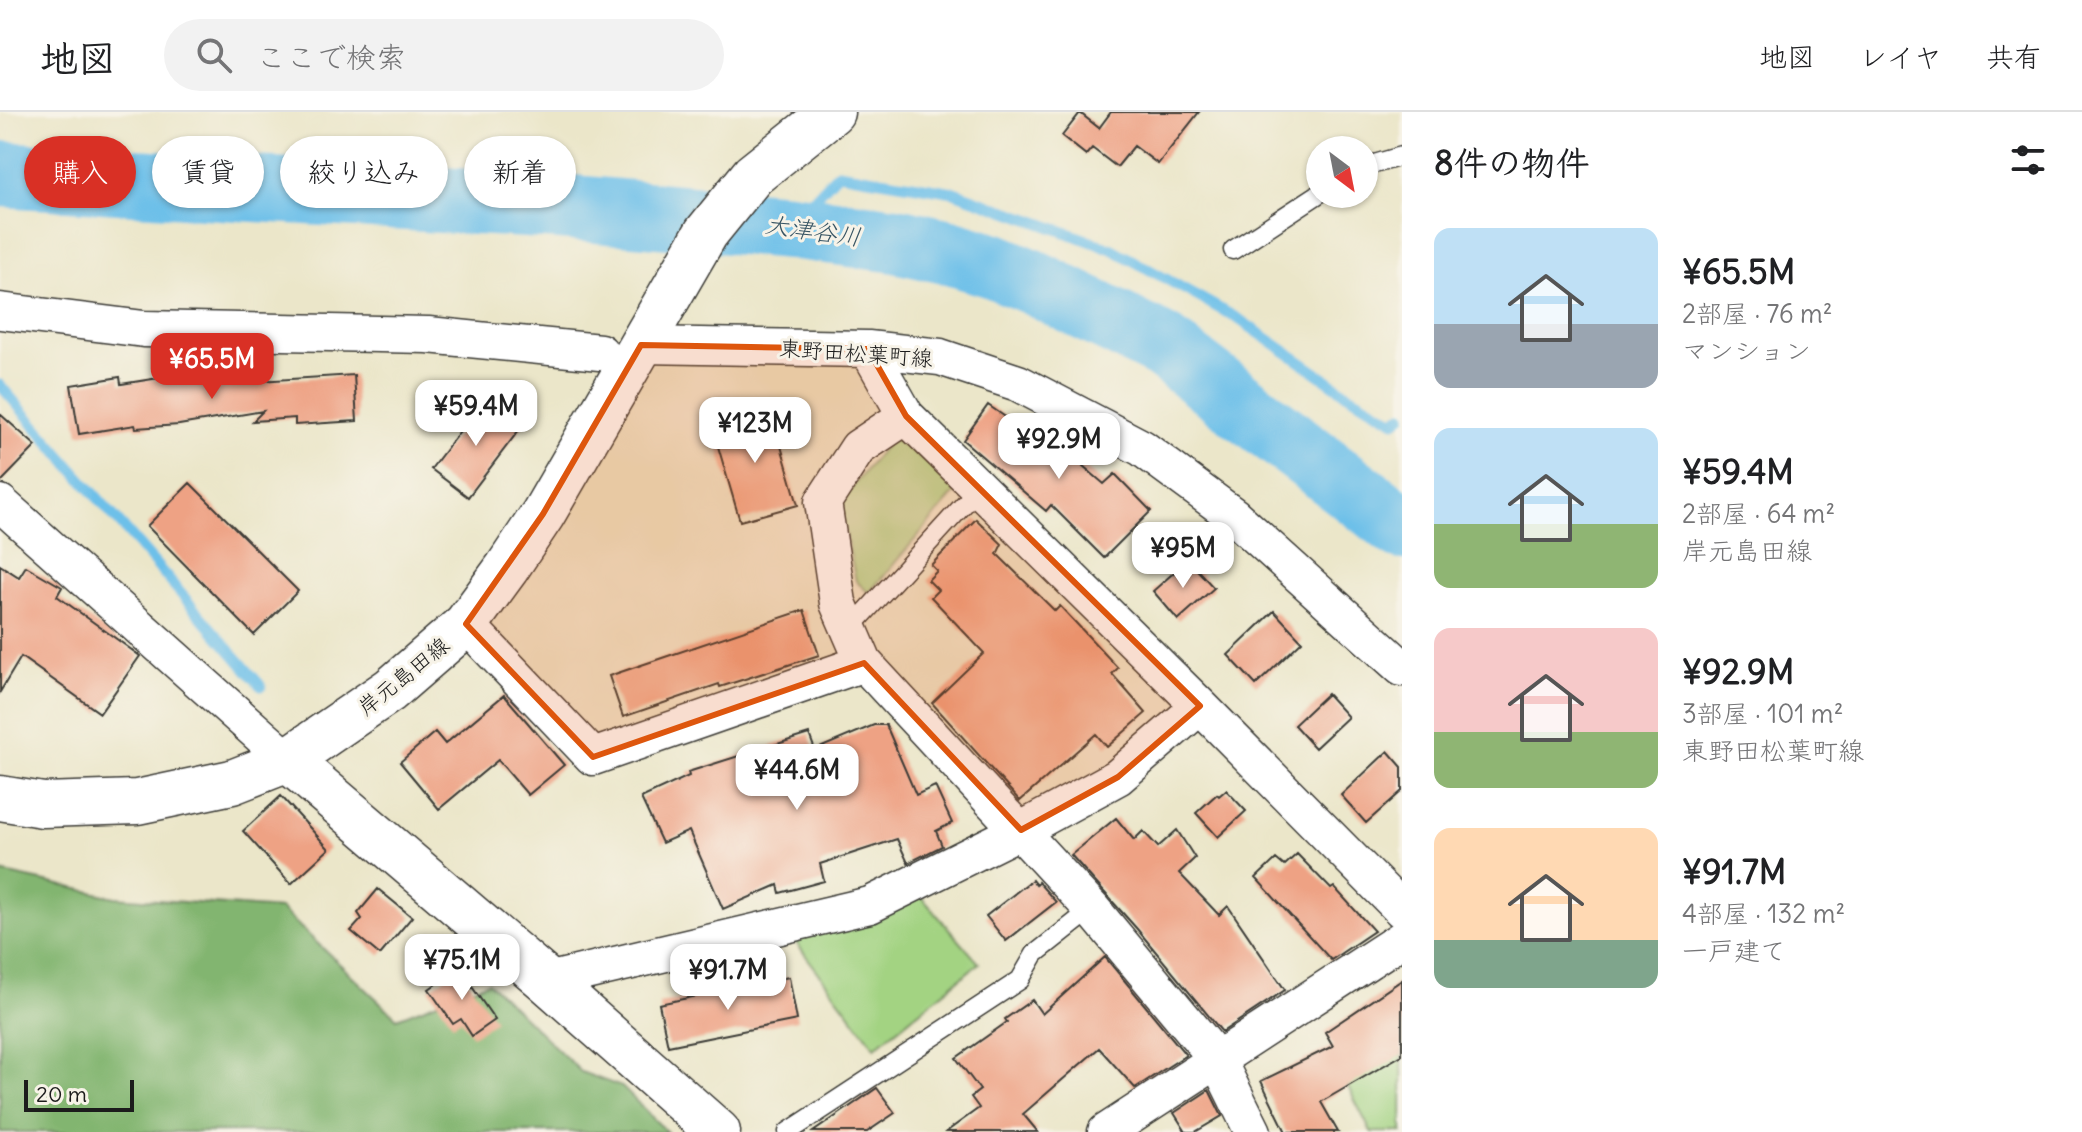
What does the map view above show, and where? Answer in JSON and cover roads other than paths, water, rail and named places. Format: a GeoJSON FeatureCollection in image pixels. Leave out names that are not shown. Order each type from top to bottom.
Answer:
{"type":"FeatureCollection","features":[{"type":"Feature","properties":{"kind":"street","name":"岸元島田線"},"geometry":{"type":"LineString","coordinates":[[0,798],[43,805],[137,802],[232,782],[288,760],[390,690],[466,624],[543,514],[632,340],[706,233],[753,175],[821,115]]}},
{"type":"Feature","properties":{"kind":"street","name":"東野田松葉町線"},"geometry":{"type":"LineString","coordinates":[[0,311],[144,329],[632,340],[868,349],[940,357],[1018,383],[1142,448],[1234,516],[1402,668]]}},
{"type":"Feature","properties":{"kind":"street"},"geometry":{"type":"LineString","coordinates":[[868,349],[906,416],[1402,910]]}},
{"type":"Feature","properties":{"kind":"street"},"geometry":{"type":"LineString","coordinates":[[906,416],[858,448],[823,502],[838,603],[864,663],[1092,909],[1217,1059],[1253,1132]]}},
{"type":"Feature","properties":{"kind":"street"},"geometry":{"type":"LineString","coordinates":[[0,503],[288,760],[718,1132]]}},
{"type":"Feature","properties":{"kind":"street"},"geometry":{"type":"LineString","coordinates":[[466,624],[593,757],[864,663]]}},
{"type":"Feature","properties":{"kind":"street"},"geometry":{"type":"LineString","coordinates":[[547,981],[870,905],[1021,830],[1118,777],[1200,706]]}},
{"type":"Feature","properties":{"kind":"street"},"geometry":{"type":"LineString","coordinates":[[1106,1132],[1402,939]]}},
{"type":"Feature","properties":{"kind":"lane"},"geometry":{"type":"LineString","coordinates":[[1378,163],[1402,156]]}},
{"type":"Feature","properties":{"kind":"lane"},"geometry":{"type":"LineString","coordinates":[[1233,250],[1306,202]]}},
{"type":"Feature","properties":{"kind":"lane"},"geometry":{"type":"LineString","coordinates":[[849,630],[979,488]]}},
{"type":"Feature","properties":{"kind":"lane"},"geometry":{"type":"LineString","coordinates":[[788,1132],[1020,980],[1035,954],[1092,909]]}},
{"type":"Feature","properties":{"kind":"waterway"},"geometry":{"type":"LineString","coordinates":[[789,226],[838,173],[954,192],[1112,249],[1240,320],[1346,393],[1395,421],[1402,415]]}},
{"type":"Feature","properties":{"kind":"waterway","name":"大津谷川"},"geometry":{"type":"LineString","coordinates":[[0,174],[560,207],[789,226],[896,240],[950,252],[993,265],[1035,283],[1164,347],[1402,527]]}},
{"type":"Feature","properties":{"kind":"waterway"},"geometry":{"type":"LineString","coordinates":[[0,385],[261,686]]}}]}
